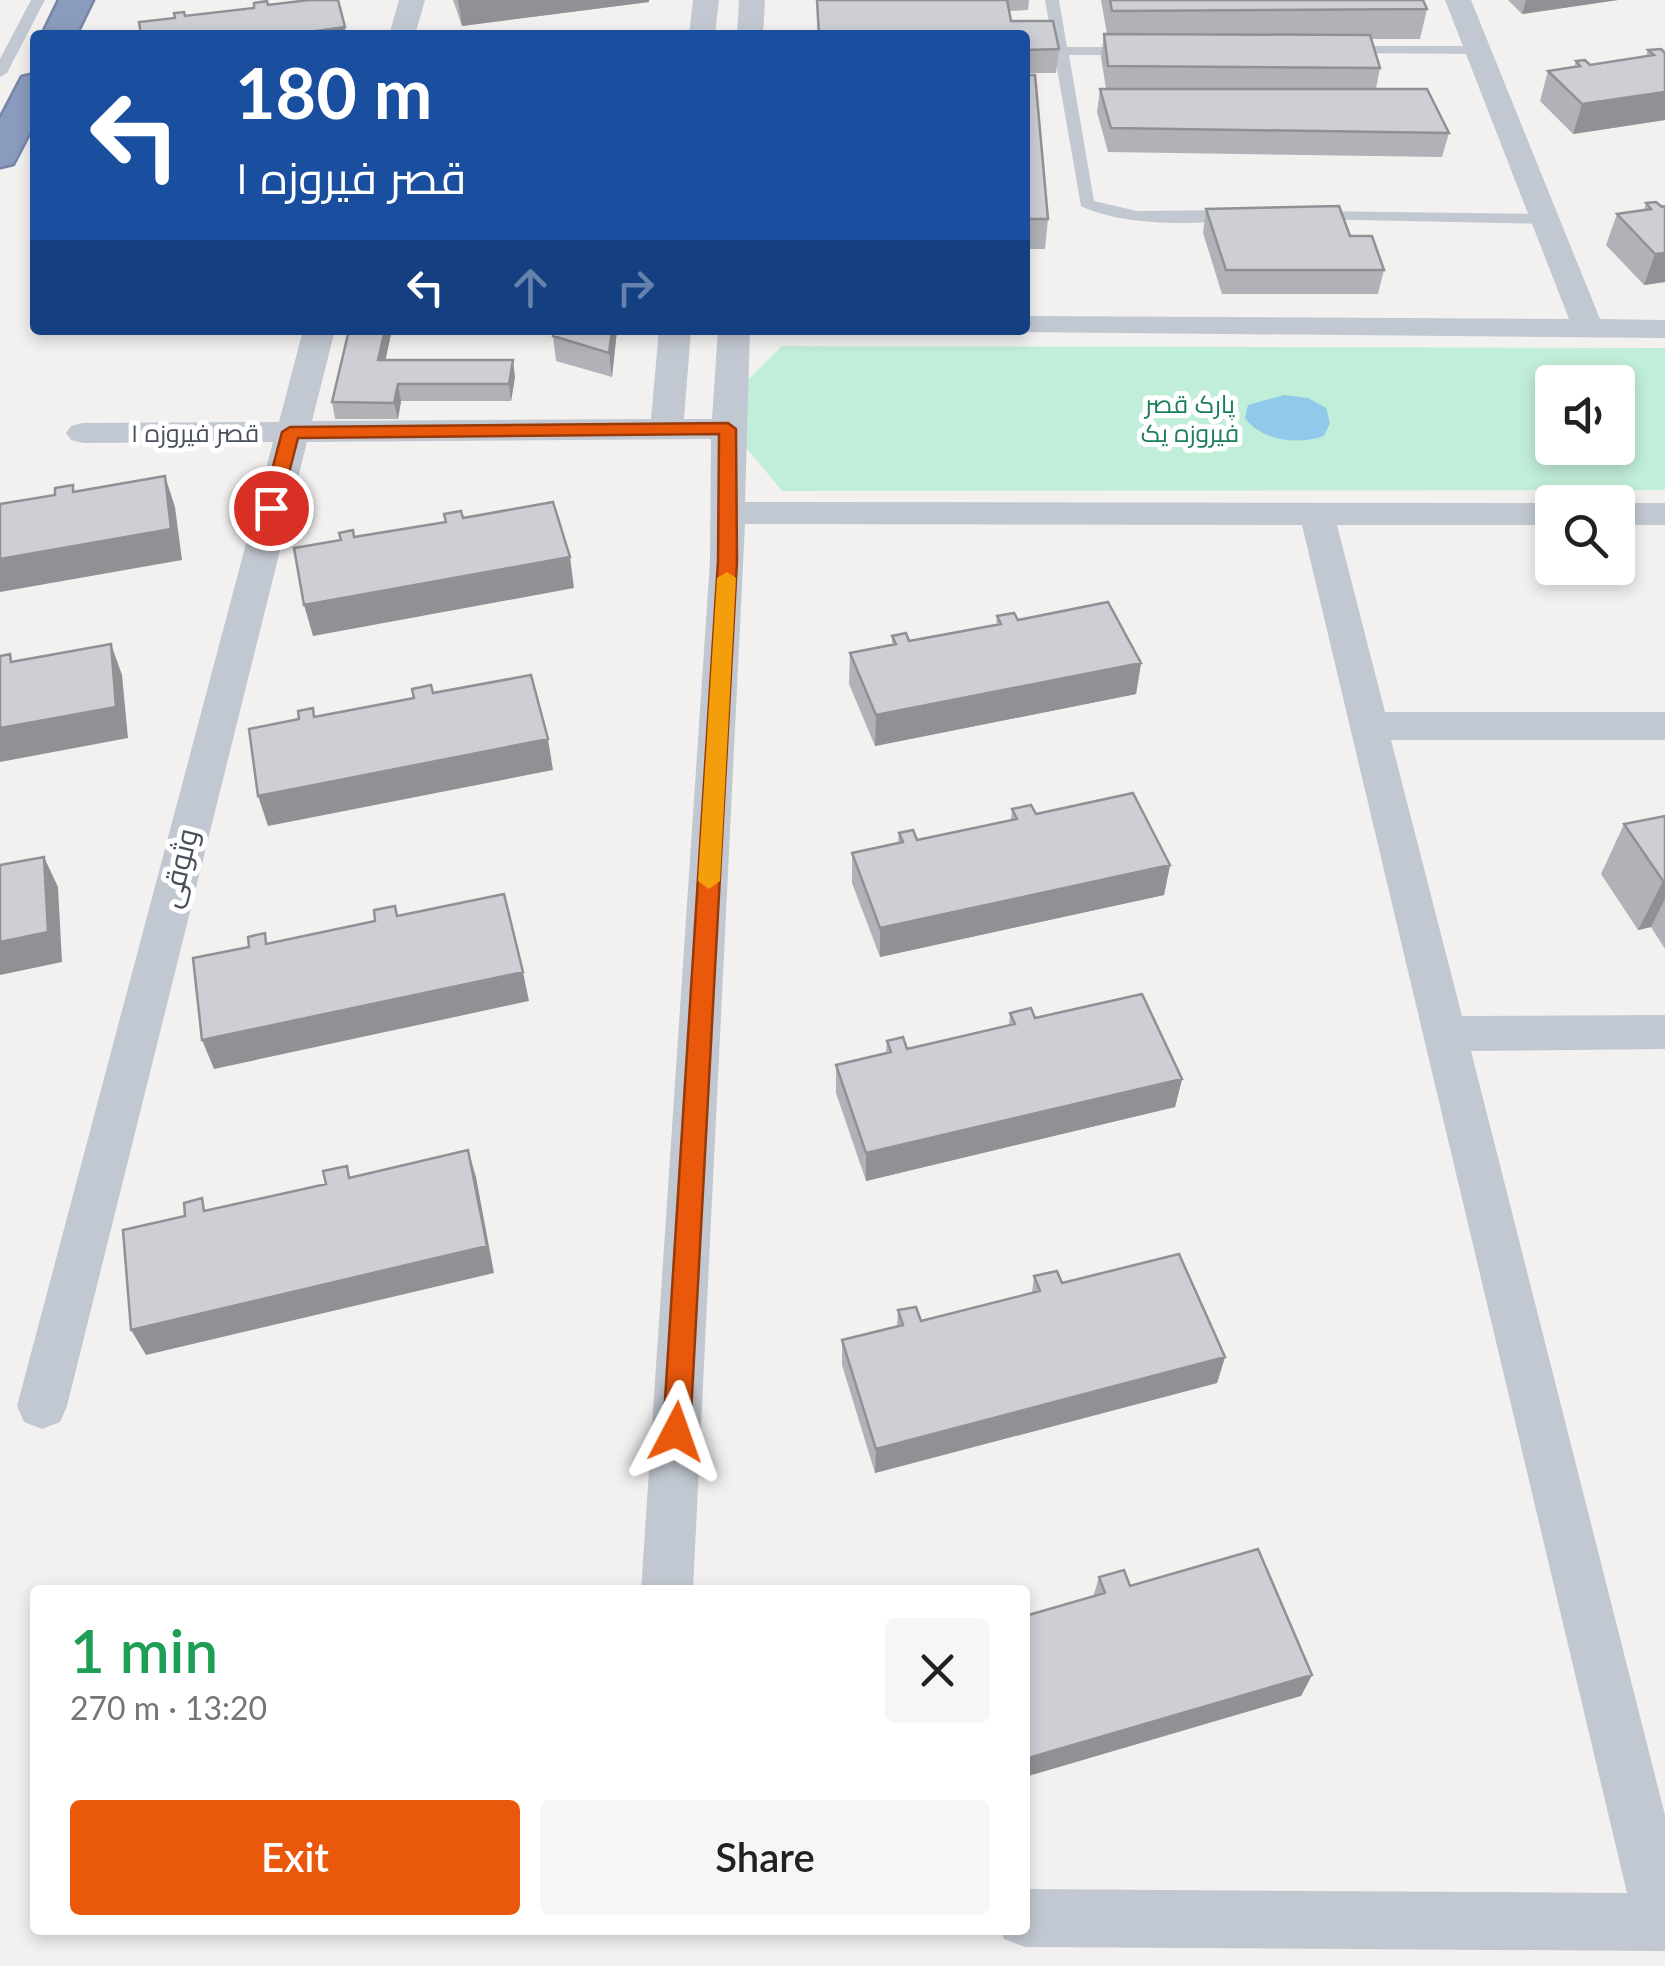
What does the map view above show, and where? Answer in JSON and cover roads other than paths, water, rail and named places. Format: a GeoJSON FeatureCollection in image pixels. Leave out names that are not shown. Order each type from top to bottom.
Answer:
{"type":"FeatureCollection","features":[{"type":"Feature","properties":{"kind":"highway"},"geometry":{"type":"LineString","coordinates":[[61,30],[76,0]]}},
{"type":"Feature","properties":{"kind":"highway"},"geometry":{"type":"LineString","coordinates":[[0,156],[30,95]]}},
{"type":"Feature","properties":{"kind":"street"},"geometry":{"type":"LineString","coordinates":[[403,30],[412,0]]}},
{"type":"Feature","properties":{"kind":"street"},"geometry":{"type":"LineString","coordinates":[[703,30],[706,0]]}},
{"type":"Feature","properties":{"kind":"street"},"geometry":{"type":"LineString","coordinates":[[750,30],[752,0]]}},
{"type":"Feature","properties":{"kind":"street"},"geometry":{"type":"LineString","coordinates":[[1458,0],[1588,328]]}},
{"type":"Feature","properties":{"kind":"street"},"geometry":{"type":"LineString","coordinates":[[1030,324],[1665,329]]}},
{"type":"Feature","properties":{"kind":"street","name":"وثوقی"},"geometry":{"type":"LineString","coordinates":[[42,1406],[318,335]]}},
{"type":"Feature","properties":{"kind":"street"},"geometry":{"type":"LineString","coordinates":[[666,430],[675,335]]}},
{"type":"Feature","properties":{"kind":"street"},"geometry":{"type":"LineString","coordinates":[[667,1585],[728,513],[734,335]]}},
{"type":"Feature","properties":{"kind":"street","name":"قصر فیروزه ۱"},"geometry":{"type":"LineString","coordinates":[[82,433],[728,429]]}},
{"type":"Feature","properties":{"kind":"street"},"geometry":{"type":"LineString","coordinates":[[728,513],[1535,514]]}},
{"type":"Feature","properties":{"kind":"street"},"geometry":{"type":"LineString","coordinates":[[1635,514],[1665,514]]}},
{"type":"Feature","properties":{"kind":"street"},"geometry":{"type":"LineString","coordinates":[[1030,1918],[1664,1922],[1317,515]]}},
{"type":"Feature","properties":{"kind":"street"},"geometry":{"type":"LineString","coordinates":[[1369,726],[1665,726]]}},
{"type":"Feature","properties":{"kind":"street"},"geometry":{"type":"LineString","coordinates":[[1445,1034],[1665,1032]]}},
{"type":"Feature","properties":{"kind":"lane"},"geometry":{"type":"LineString","coordinates":[[0,73],[38,0]]}},
{"type":"Feature","properties":{"kind":"lane"},"geometry":{"type":"LineString","coordinates":[[1052,0],[1087,203],[1108,212],[1248,215]]}},
{"type":"Feature","properties":{"kind":"lane"},"geometry":{"type":"LineString","coordinates":[[1061,51],[1140,50]]}},
{"type":"Feature","properties":{"kind":"lane"},"geometry":{"type":"LineString","coordinates":[[1339,50],[1478,50]]}},
{"type":"Feature","properties":{"kind":"lane"},"geometry":{"type":"LineString","coordinates":[[1287,215],[1544,219]]}},
{"type":"Feature","properties":{"kind":"water"},"geometry":{"type":"Polygon","coordinates":[[[1284,395],[1308,398],[1326,408],[1330,423],[1324,436],[1281,439],[1261,432],[1245,418],[1248,405],[1284,395]]]}},
{"type":"Feature","properties":{"kind":"park label","name":"پارک قصر فیروزه یک"},"geometry":{"type":"Point","coordinates":[1190,418]}}]}
